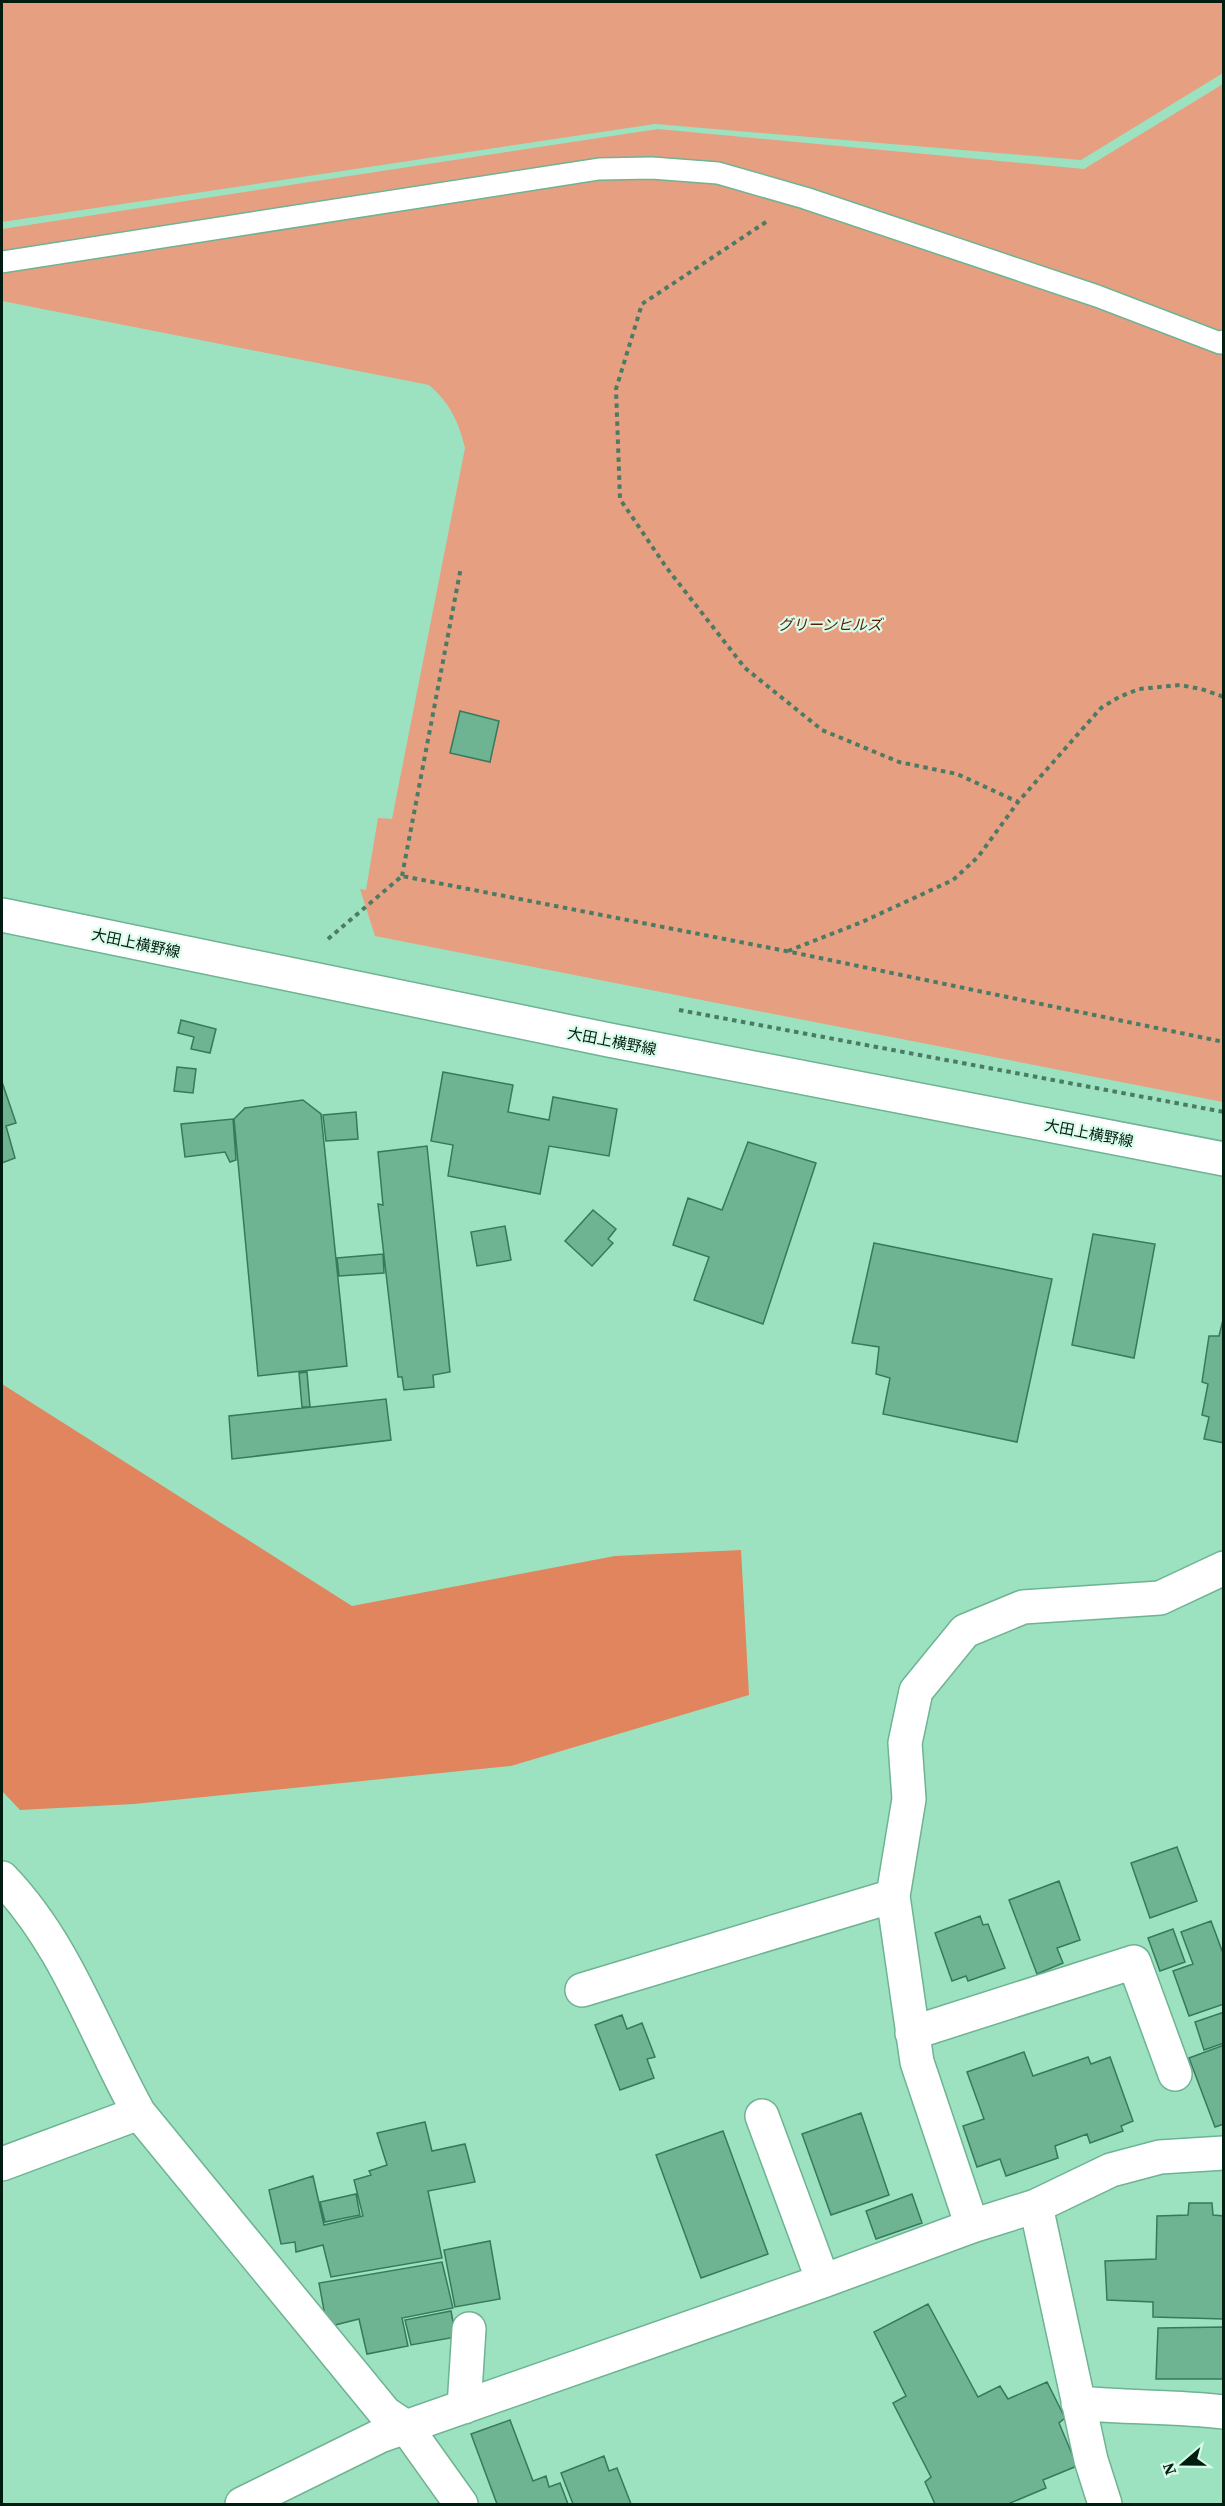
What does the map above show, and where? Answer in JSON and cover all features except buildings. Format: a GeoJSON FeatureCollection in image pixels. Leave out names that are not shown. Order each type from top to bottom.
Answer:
{"type":"FeatureCollection","features":[{"type":"Feature","properties":{"kind":"street","name":"大田上横野線"},"geometry":{"type":"LineString","coordinates":[[2,915],[609,1041],[1224,1159]]}},
{"type":"Feature","properties":{"kind":"street"},"geometry":{"type":"LineString","coordinates":[[972,2226],[917,2062],[893,1896],[909,1800],[905,1743],[916,1691],[965,1631],[1023,1607],[1160,1598],[1224,1568]]}},
{"type":"Feature","properties":{"kind":"street"},"geometry":{"type":"LineString","coordinates":[[2,1878],[20,1897],[78,1988],[119,2078],[139,2113],[385,2413],[406,2427],[461,2505]]}},
{"type":"Feature","properties":{"kind":"street"},"geometry":{"type":"LineString","coordinates":[[582,1990],[893,1896]]}},
{"type":"Feature","properties":{"kind":"street"},"geometry":{"type":"LineString","coordinates":[[912,2033],[1134,1962],[1175,2074]]}},
{"type":"Feature","properties":{"kind":"street"},"geometry":{"type":"LineString","coordinates":[[2,2164],[139,2113]]}},
{"type":"Feature","properties":{"kind":"street"},"geometry":{"type":"LineString","coordinates":[[762,2116],[823,2281]]}},
{"type":"Feature","properties":{"kind":"street"},"geometry":{"type":"LineString","coordinates":[[242,2505],[380,2436],[823,2281],[972,2226],[1036,2206],[1112,2170],[1160,2157],[1224,2153]]}},
{"type":"Feature","properties":{"kind":"street"},"geometry":{"type":"LineString","coordinates":[[1036,2206],[1091,2460],[1105,2505]]}},
{"type":"Feature","properties":{"kind":"street"},"geometry":{"type":"LineString","coordinates":[[464,2407],[469,2329]]}},
{"type":"Feature","properties":{"kind":"street"},"geometry":{"type":"LineString","coordinates":[[1078,2403],[1117,2407],[1174,2406],[1224,2412]]}},
{"type":"Feature","properties":{"kind":"lane"},"geometry":{"type":"LineString","coordinates":[[2,262],[599,169],[652,168],[718,173],[805,198],[1097,296],[1220,343],[1224,341]]}},
{"type":"Feature","properties":{"kind":"path"},"geometry":{"type":"LineString","coordinates":[[805,198],[738,239],[642,304],[616,389],[620,499],[666,567],[744,668],[822,730],[899,762],[957,774],[1018,802]]}},
{"type":"Feature","properties":{"kind":"path"},"geometry":{"type":"LineString","coordinates":[[340,942],[328,939],[402,876],[461,567]]}},
{"type":"Feature","properties":{"kind":"path"},"geometry":{"type":"LineString","coordinates":[[786,951],[862,922],[953,880],[978,857],[1018,802],[1101,708],[1119,697],[1139,689],[1180,685],[1201,689],[1224,698]]}},
{"type":"Feature","properties":{"kind":"path"},"geometry":{"type":"LineString","coordinates":[[402,876],[786,951],[1224,1042]]}},
{"type":"Feature","properties":{"kind":"path"},"geometry":{"type":"LineString","coordinates":[[676,1009],[1224,1112]]}},
{"type":"Feature","properties":{"kind":"green space"},"geometry":{"type":"Polygon","coordinates":[[[2,2],[1223,2],[1223,73],[1081,160],[655,124],[2,222],[2,2]]]}},
{"type":"Feature","properties":{"kind":"green space","name":"グリーンヒルズ"},"geometry":{"type":"Polygon","coordinates":[[[1223,84],[1223,1102],[375,936],[360,889],[366,890],[378,818],[392,819],[465,448],[452,413],[429,385],[2,301],[2,229],[658,129],[1084,169],[1223,84]]]}},
{"type":"Feature","properties":{"kind":"shaded area"},"geometry":{"type":"Polygon","coordinates":[[[2,1384],[352,1606],[615,1556],[741,1550],[749,1695],[511,1766],[134,1804],[20,1810],[2,1791],[2,1384]]]}}]}
